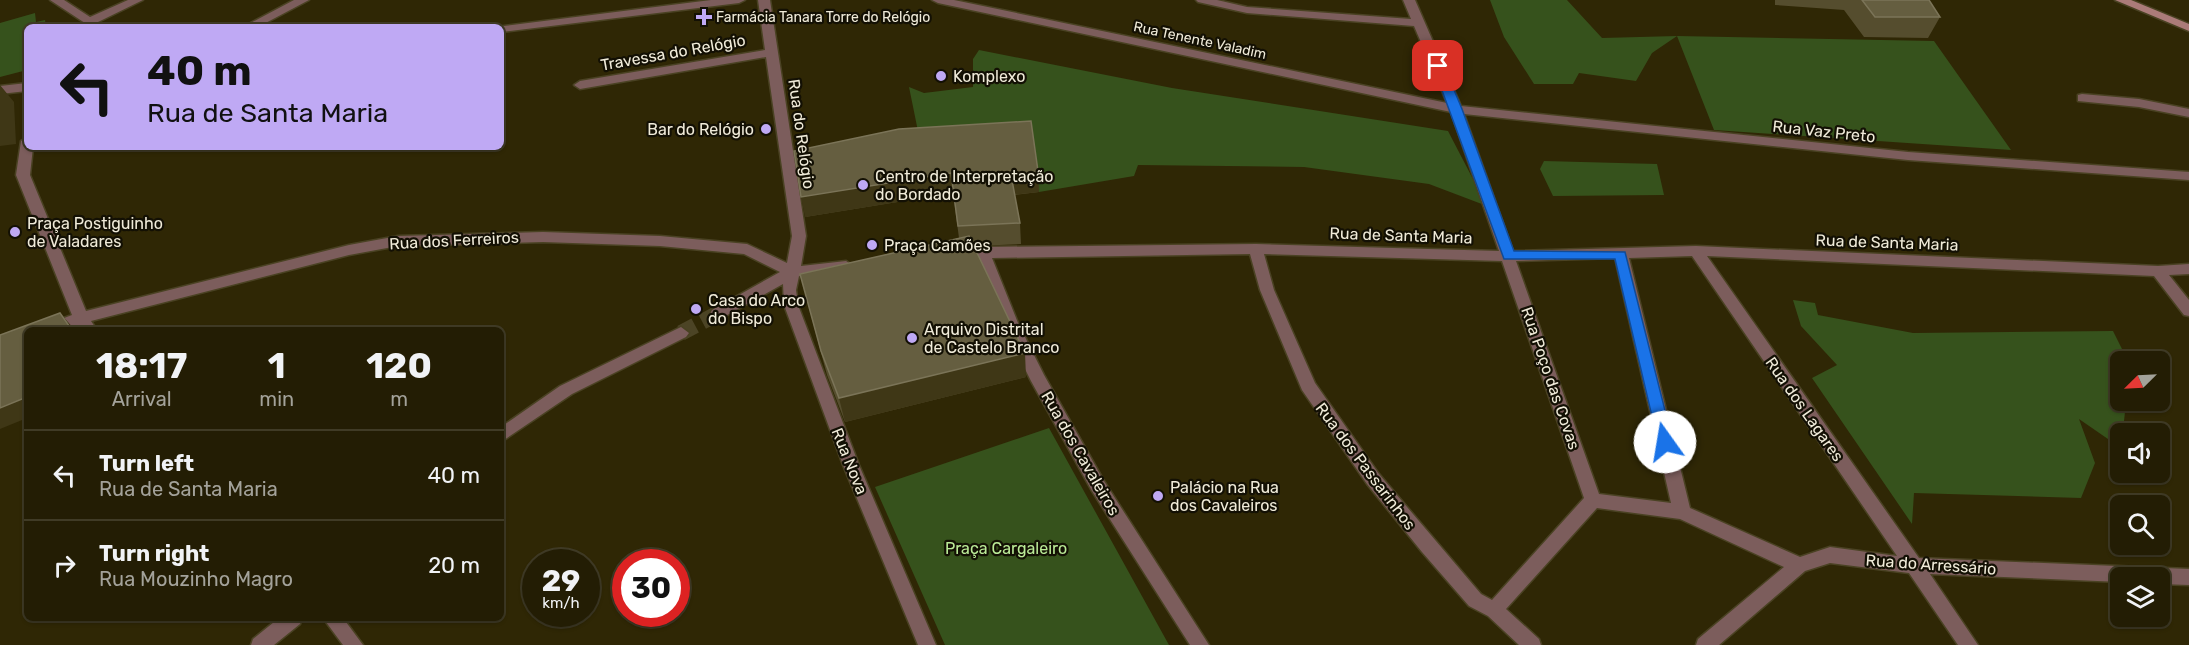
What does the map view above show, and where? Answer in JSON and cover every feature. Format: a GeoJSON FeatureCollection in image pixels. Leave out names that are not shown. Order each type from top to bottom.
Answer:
{"type":"FeatureCollection","features":[{"type":"Feature","properties":{"kind":"main road"},"geometry":{"type":"LineString","coordinates":[[2121,0],[2189,28]]}},
{"type":"Feature","properties":{"kind":"street"},"geometry":{"type":"LineString","coordinates":[[56,0],[94,24],[137,0]]}},
{"type":"Feature","properties":{"kind":"street"},"geometry":{"type":"LineString","coordinates":[[255,24],[303,0]]}},
{"type":"Feature","properties":{"kind":"street"},"geometry":{"type":"LineString","coordinates":[[504,29],[739,0]]}},
{"type":"Feature","properties":{"kind":"street","name":"Rua do Relógio"},"geometry":{"type":"LineString","coordinates":[[764,0],[799,236],[792,272]]}},
{"type":"Feature","properties":{"kind":"street","name":"Rua Tenente Valadim"},"geometry":{"type":"LineString","coordinates":[[938,0],[1456,109]]}},
{"type":"Feature","properties":{"kind":"street"},"geometry":{"type":"LineString","coordinates":[[1202,0],[1420,23]]}},
{"type":"Feature","properties":{"kind":"street","name":"Rua Poço das Covas"},"geometry":{"type":"LineString","coordinates":[[1410,0],[1456,109],[1593,500]]}},
{"type":"Feature","properties":{"kind":"street","name":"Travessa do Relógio"},"geometry":{"type":"LineString","coordinates":[[580,85],[772,52]]}},
{"type":"Feature","properties":{"kind":"street"},"geometry":{"type":"LineString","coordinates":[[0,90],[24,87]]}},
{"type":"Feature","properties":{"kind":"street"},"geometry":{"type":"LineString","coordinates":[[2082,98],[2139,103],[2189,113]]}},
{"type":"Feature","properties":{"kind":"street","name":"Rua Vaz Preto"},"geometry":{"type":"LineString","coordinates":[[1456,109],[1908,156],[2189,176]]}},
{"type":"Feature","properties":{"kind":"street"},"geometry":{"type":"LineString","coordinates":[[26,150],[23,175],[85,324]]}},
{"type":"Feature","properties":{"kind":"street","name":"Rua dos Ferreiros"},"geometry":{"type":"LineString","coordinates":[[66,327],[85,324],[349,250],[398,241],[522,237],[660,241],[747,249],[792,272]]}},
{"type":"Feature","properties":{"kind":"street","name":"Rua de Santa Maria"},"geometry":{"type":"LineString","coordinates":[[946,255],[982,252],[1256,249],[1509,256],[1621,255],[1696,251],[2158,271],[2189,269]]}},
{"type":"Feature","properties":{"kind":"street","name":"Rua dos Passarinhos"},"geometry":{"type":"LineString","coordinates":[[1256,249],[1267,290],[1308,386],[1373,479],[1428,548],[1475,600],[1494,610],[1533,645]]}},
{"type":"Feature","properties":{"kind":"street","name":"Rua dos Lagares"},"geometry":{"type":"LineString","coordinates":[[1696,251],[1969,645]]}},
{"type":"Feature","properties":{"kind":"street","name":"Rua dos Cavaleiros"},"geometry":{"type":"LineString","coordinates":[[982,252],[1010,323],[1037,377],[1098,486],[1200,645]]}},
{"type":"Feature","properties":{"kind":"street"},"geometry":{"type":"LineString","coordinates":[[1621,255],[1682,512]]}},
{"type":"Feature","properties":{"kind":"street"},"geometry":{"type":"LineString","coordinates":[[717,314],[792,272],[863,264]]}},
{"type":"Feature","properties":{"kind":"street"},"geometry":{"type":"LineString","coordinates":[[2158,271],[2188,310]]}},
{"type":"Feature","properties":{"kind":"street","name":"Rua Nova"},"geometry":{"type":"LineString","coordinates":[[792,272],[789,290],[791,305],[847,454],[927,645]]}},
{"type":"Feature","properties":{"kind":"street"},"geometry":{"type":"LineString","coordinates":[[504,434],[566,390],[681,333]]}},
{"type":"Feature","properties":{"kind":"street"},"geometry":{"type":"LineString","coordinates":[[1494,610],[1593,500],[1682,512],[1799,564]]}},
{"type":"Feature","properties":{"kind":"street","name":"Rua do Arressário"},"geometry":{"type":"LineString","coordinates":[[1705,645],[1799,564],[1830,555],[1914,566],[2189,577]]}},
{"type":"Feature","properties":{"kind":"street"},"geometry":{"type":"LineString","coordinates":[[260,645],[289,621]]}},
{"type":"Feature","properties":{"kind":"street"},"geometry":{"type":"LineString","coordinates":[[334,621],[354,645]]}},
{"type":"Feature","properties":{"kind":"green space"},"geometry":{"type":"Polygon","coordinates":[[[1490,0],[1567,0],[1602,38],[1677,36],[1652,53],[1636,81],[1579,73],[1573,84],[1534,84],[1504,37],[1490,0]]]}},
{"type":"Feature","properties":{"kind":"green space"},"geometry":{"type":"Polygon","coordinates":[[[35,13],[36,22],[45,20],[46,24],[24,24],[24,71],[0,77],[0,23],[35,13]]]}},
{"type":"Feature","properties":{"kind":"green space"},"geometry":{"type":"Polygon","coordinates":[[[1677,36],[1934,41],[2011,150],[1714,130],[1677,36]]]}},
{"type":"Feature","properties":{"kind":"green space"},"geometry":{"type":"Polygon","coordinates":[[[979,50],[1172,88],[1448,131],[1487,206],[1429,184],[1304,167],[1138,165],[1134,176],[1039,192],[921,146],[909,87],[924,93],[973,87],[973,59],[979,50]]]}},
{"type":"Feature","properties":{"kind":"green space"},"geometry":{"type":"Polygon","coordinates":[[[1544,161],[1657,164],[1664,195],[1553,196],[1540,169],[1544,161]]]}},
{"type":"Feature","properties":{"kind":"green space"},"geometry":{"type":"Polygon","coordinates":[[[1793,300],[1815,303],[1818,315],[1913,333],[2113,331],[2123,351],[2110,351],[2110,411],[2138,411],[2125,412],[2124,423],[2110,423],[2110,440],[2079,419],[2095,463],[2081,498],[1914,493],[1912,524],[1812,378],[1837,365],[1801,326],[1793,300]]]}},
{"type":"Feature","properties":{"kind":"green space","name":"Praça Cargaleiro"},"geometry":{"type":"Polygon","coordinates":[[[1049,428],[1169,645],[945,645],[875,487],[1049,428]]]}},
{"type":"Feature","properties":{"kind":"building"},"geometry":{"type":"Polygon","coordinates":[[[1862,0],[1929,0],[1940,17],[1875,17],[1862,0]]]}},
{"type":"Feature","properties":{"kind":"building"},"geometry":{"type":"Polygon","coordinates":[[[1031,121],[1038,171],[1011,175],[1020,223],[958,226],[951,173],[801,197],[794,151],[899,129],[1031,121]]]}},
{"type":"Feature","properties":{"kind":"building","name":"Arquivo Distrital de Castelo Branco"},"geometry":{"type":"Polygon","coordinates":[[[969,236],[1025,353],[839,398],[821,351],[800,274],[969,236]]]}},
{"type":"Feature","properties":{"kind":"building"},"geometry":{"type":"Polygon","coordinates":[[[60,313],[70,327],[24,327],[24,398],[0,408],[0,335],[60,313]]]}},
{"type":"Feature","properties":{"kind":"tunnel"},"geometry":{"type":"LineString","coordinates":[[681,333],[717,314]]}},
{"type":"Feature","properties":{"kind":"place","name":"Farmácia Tanara Torre do Relógio"},"geometry":{"type":"Point","coordinates":[704,17]}},
{"type":"Feature","properties":{"kind":"place","name":"Komplexo"},"geometry":{"type":"Point","coordinates":[941,76]}},
{"type":"Feature","properties":{"kind":"place","name":"Bar do Relógio"},"geometry":{"type":"Point","coordinates":[766,129]}},
{"type":"Feature","properties":{"kind":"place","name":"Centro de Interpretação do Bordado"},"geometry":{"type":"Point","coordinates":[863,185]}},
{"type":"Feature","properties":{"kind":"place","name":"Praça Postiguinho de Valadares"},"geometry":{"type":"Point","coordinates":[15,232]}},
{"type":"Feature","properties":{"kind":"place","name":"Praça Camões"},"geometry":{"type":"Point","coordinates":[872,245]}},
{"type":"Feature","properties":{"kind":"place","name":"Casa do Arco do Bispo"},"geometry":{"type":"Point","coordinates":[696,309]}},
{"type":"Feature","properties":{"kind":"place","name":"Arquivo Distrital de Castelo Branco"},"geometry":{"type":"Point","coordinates":[912,338]}},
{"type":"Feature","properties":{"kind":"place","name":"Palácio na Rua dos Cavaleiros"},"geometry":{"type":"Point","coordinates":[1158,496]}},
{"type":"Feature","properties":{"kind":"route"},"geometry":{"type":"LineString","coordinates":[[1438,66],[1456,109],[1509,256],[1621,255],[1665,442]]}}]}
